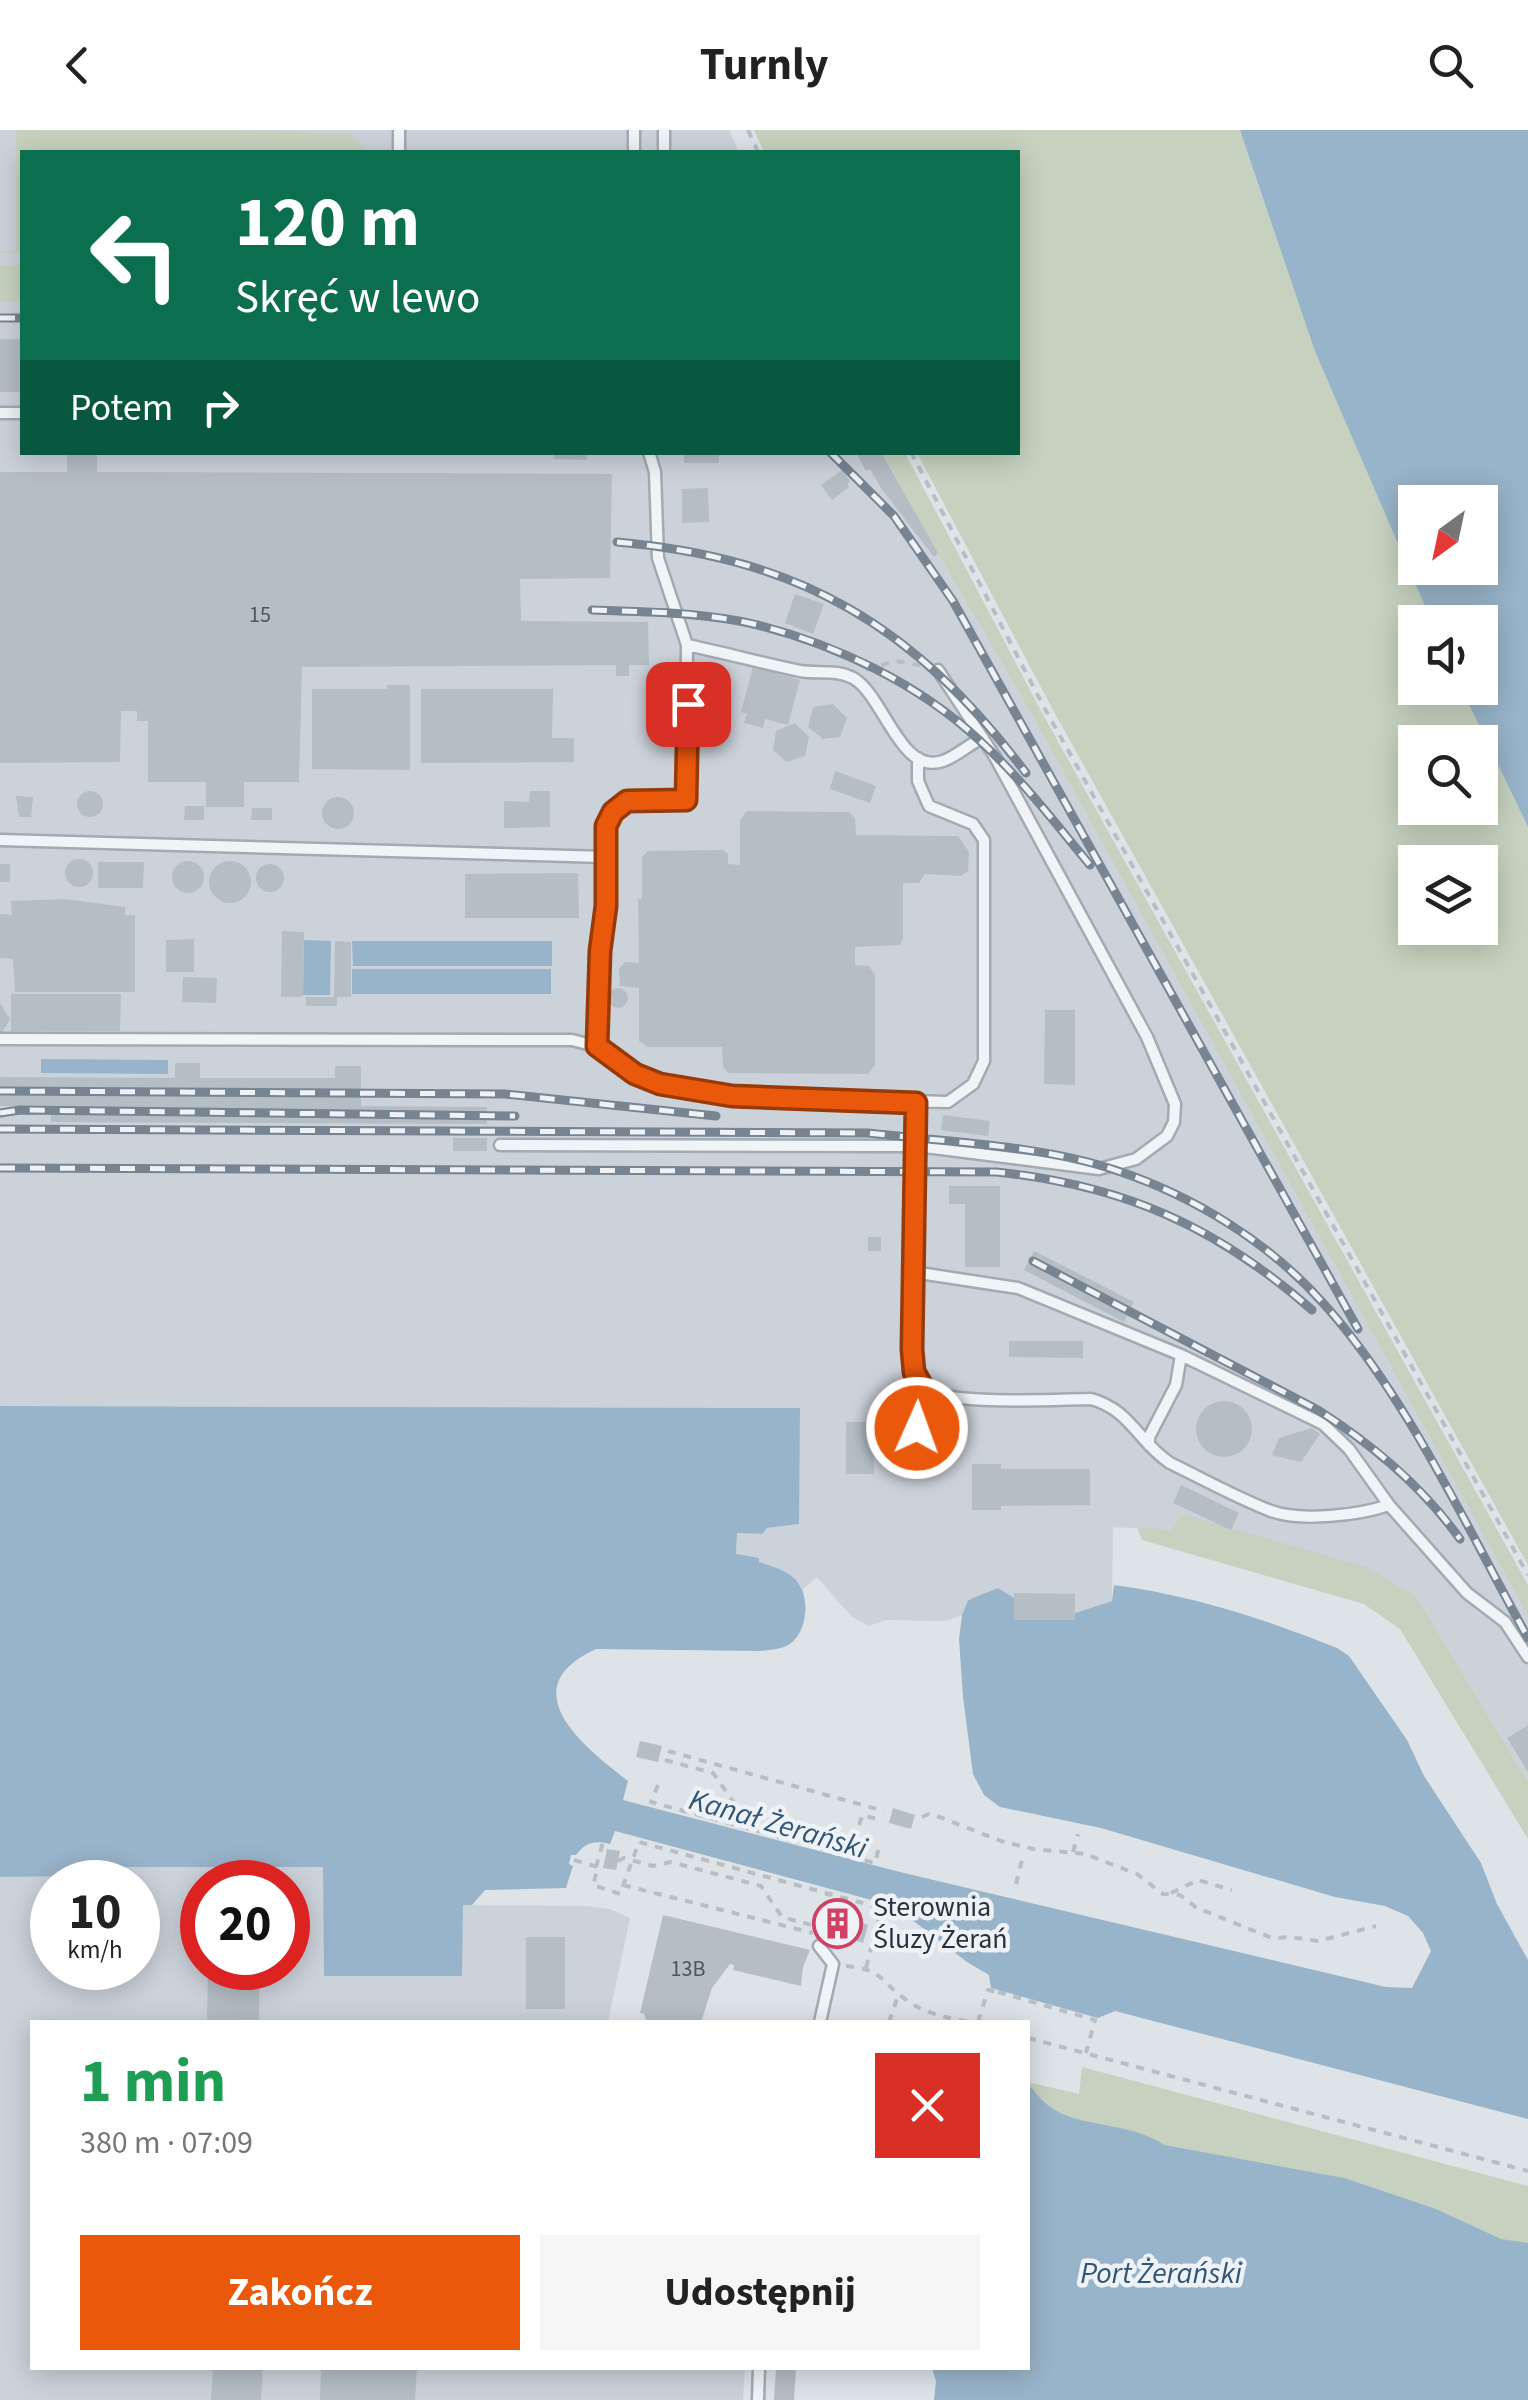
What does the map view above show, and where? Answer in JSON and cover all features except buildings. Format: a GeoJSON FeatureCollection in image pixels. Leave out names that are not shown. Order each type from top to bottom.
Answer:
{"type":"FeatureCollection","features":[{"type":"Feature","properties":{"kind":"lane"},"geometry":{"type":"LineString","coordinates":[[597,1046],[600,951],[606,906],[606,826],[613,812],[627,801],[686,800],[687,644],[658,558],[656,472],[651,455]]}},
{"type":"Feature","properties":{"kind":"lane"},"geometry":{"type":"LineString","coordinates":[[687,644],[805,672],[837,672],[855,679],[876,701],[906,750],[918,758],[942,762],[983,738]]}},
{"type":"Feature","properties":{"kind":"lane"},"geometry":{"type":"LineString","coordinates":[[500,1145],[917,1146],[1017,1157],[1084,1170],[1111,1168],[1157,1146],[1174,1122],[1174,1104],[1147,1037],[983,738],[938,670]]}},
{"type":"Feature","properties":{"kind":"lane"},"geometry":{"type":"LineString","coordinates":[[0,1039],[572,1040],[597,1046],[635,1074],[660,1084],[732,1096],[948,1102],[973,1084],[984,1061],[984,840],[973,824],[929,806],[918,781],[918,758]]}},
{"type":"Feature","properties":{"kind":"lane"},"geometry":{"type":"LineString","coordinates":[[0,840],[605,857]]}},
{"type":"Feature","properties":{"kind":"lane"},"geometry":{"type":"LineString","coordinates":[[916,1103],[912,1349],[914,1372],[923,1388],[959,1399],[1091,1399],[1106,1403],[1124,1415],[1149,1446],[1170,1463],[1275,1513],[1366,1513],[1390,1505]]}},
{"type":"Feature","properties":{"kind":"lane"},"geometry":{"type":"LineString","coordinates":[[913,1272],[1018,1288],[1181,1355],[1323,1424],[1349,1449],[1390,1505],[1468,1592],[1505,1622],[1528,1657]]}},
{"type":"Feature","properties":{"kind":"lane"},"geometry":{"type":"LineString","coordinates":[[1149,1446],[1148,1436],[1176,1385],[1181,1355]]}},
{"type":"Feature","properties":{"kind":"lane"},"geometry":{"type":"LineString","coordinates":[[917,1428],[923,1388]]}},
{"type":"Feature","properties":{"kind":"lane"},"geometry":{"type":"LineString","coordinates":[[818,1940],[832,1964],[820,2020]]}},
{"type":"Feature","properties":{"kind":"lane"},"geometry":{"type":"LineString","coordinates":[[758,2400],[760,2370]]}},
{"type":"Feature","properties":{"kind":"path"},"geometry":{"type":"LineString","coordinates":[[913,455],[1045,709],[1528,1575]]}},
{"type":"Feature","properties":{"kind":"path"},"geometry":{"type":"LineString","coordinates":[[855,679],[870,667],[895,661],[910,661],[938,670]]}},
{"type":"Feature","properties":{"kind":"path"},"geometry":{"type":"LineString","coordinates":[[668,1752],[884,1810]]}},
{"type":"Feature","properties":{"kind":"path"},"geometry":{"type":"LineString","coordinates":[[666,1760],[713,1772],[737,1807],[856,1838]]}},
{"type":"Feature","properties":{"kind":"path"},"geometry":{"type":"LineString","coordinates":[[658,1785],[651,1802],[875,1862],[878,1847]]}},
{"type":"Feature","properties":{"kind":"path"},"geometry":{"type":"LineString","coordinates":[[851,1856],[862,1814],[881,1820]]}},
{"type":"Feature","properties":{"kind":"path"},"geometry":{"type":"LineString","coordinates":[[922,1817],[937,1816],[1002,1842],[1032,1849],[1074,1852],[1137,1874],[1163,1894],[1198,1880],[1232,1890]]}},
{"type":"Feature","properties":{"kind":"path"},"geometry":{"type":"LineString","coordinates":[[1074,1852],[1078,1834]]}},
{"type":"Feature","properties":{"kind":"path"},"geometry":{"type":"LineString","coordinates":[[603,1842],[593,1886],[620,1894],[639,1842],[881,1908],[866,1968]]}},
{"type":"Feature","properties":{"kind":"path"},"geometry":{"type":"LineString","coordinates":[[1016,1884],[1023,1856]]}},
{"type":"Feature","properties":{"kind":"path"},"geometry":{"type":"LineString","coordinates":[[618,1861],[624,1858],[653,1866],[671,1862],[761,1886],[782,1918],[819,1926],[828,1893]]}},
{"type":"Feature","properties":{"kind":"path"},"geometry":{"type":"LineString","coordinates":[[574,1860],[596,1867]]}},
{"type":"Feature","properties":{"kind":"path"},"geometry":{"type":"LineString","coordinates":[[622,1884],[818,1940]]}},
{"type":"Feature","properties":{"kind":"path"},"geometry":{"type":"LineString","coordinates":[[1172,1893],[1198,1908],[1272,1938],[1290,1936],[1318,1941],[1376,1926]]}},
{"type":"Feature","properties":{"kind":"path"},"geometry":{"type":"LineString","coordinates":[[832,1964],[875,1970],[899,1994],[923,2010],[962,2020]]}},
{"type":"Feature","properties":{"kind":"path"},"geometry":{"type":"LineString","coordinates":[[979,2020],[988,1990],[1095,2020],[1086,2055]]}},
{"type":"Feature","properties":{"kind":"path"},"geometry":{"type":"LineString","coordinates":[[890,2020],[899,1994]]}},
{"type":"Feature","properties":{"kind":"path"},"geometry":{"type":"LineString","coordinates":[[1030,2039],[1528,2171]]}},
{"type":"Feature","properties":{"kind":"shaded area"},"geometry":{"type":"Polygon","coordinates":[[[0,130],[729,130],[738,150],[20,150],[20,455],[884,455],[1028,708],[1528,1616],[1528,1782],[1417,1597],[1182,1514],[1171,1530],[1113,1527],[1112,1601],[1075,1613],[1075,1620],[1014,1620],[1014,1598],[968,1599],[962,1615],[945,1621],[886,1620],[869,1626],[851,1616],[817,1577],[802,1590],[799,1582],[783,1571],[759,1562],[758,1558],[736,1555],[737,1533],[762,1534],[766,1528],[799,1524],[799,1408],[0,1406],[0,130]]]}},
{"type":"Feature","properties":{"kind":"shaded area"},"geometry":{"type":"Polygon","coordinates":[[[160,1867],[180,1867],[180,1990],[310,1990],[310,1867],[324,1867],[324,1976],[462,1905],[585,1906],[610,1909],[630,1918],[608,2020],[30,2020],[30,2370],[745,2370],[743,2400],[0,2400],[0,1877],[30,1877],[30,1990],[160,1990],[160,1867]]]}},
{"type":"Feature","properties":{"kind":"green space"},"geometry":{"type":"Polygon","coordinates":[[[16,130],[351,134],[365,150],[20,150],[20,253],[0,253],[16,250],[16,130]]]}},
{"type":"Feature","properties":{"kind":"green space"},"geometry":{"type":"Polygon","coordinates":[[[754,130],[1240,130],[1314,349],[1398,540],[1398,585],[1418,585],[1427,605],[1398,605],[1398,705],[1469,705],[1479,725],[1398,725],[1398,825],[1498,825],[1498,765],[1528,827],[1528,1565],[1053,710],[918,455],[1020,455],[1020,150],[763,150],[754,130]]]}},
{"type":"Feature","properties":{"kind":"green space"},"geometry":{"type":"Polygon","coordinates":[[[0,265],[20,265],[20,302],[0,302],[0,265]]]}},
{"type":"Feature","properties":{"kind":"green space"},"geometry":{"type":"Polygon","coordinates":[[[884,455],[906,455],[1040,709],[1528,1585],[1528,1616],[1028,708],[884,455]]]}},
{"type":"Feature","properties":{"kind":"green space"},"geometry":{"type":"Polygon","coordinates":[[[1182,1514],[1366,1567],[1417,1597],[1528,1782],[1528,1839],[1400,1629],[1364,1604],[1142,1540],[1137,1527],[1171,1530],[1182,1514]]]}},
{"type":"Feature","properties":{"kind":"green space"},"geometry":{"type":"Polygon","coordinates":[[[1082,2067],[1528,2186],[1528,2329],[1030,2118],[1030,2082],[1079,2094],[1082,2067]]]}},
{"type":"Feature","properties":{"kind":"water"},"geometry":{"type":"Polygon","coordinates":[[[1240,130],[1528,130],[1528,827],[1498,765],[1498,725],[1479,725],[1469,705],[1498,705],[1498,605],[1425,605],[1416,585],[1498,585],[1498,485],[1398,485],[1398,543],[1314,349],[1240,130]]]}},
{"type":"Feature","properties":{"kind":"water"},"geometry":{"type":"Polygon","coordinates":[[[304,940],[331,941],[330,995],[303,995],[304,940]]]}},
{"type":"Feature","properties":{"kind":"water"},"geometry":{"type":"Polygon","coordinates":[[[352,941],[552,941],[552,966],[353,966],[352,941]]]}},
{"type":"Feature","properties":{"kind":"water"},"geometry":{"type":"Polygon","coordinates":[[[352,969],[551,969],[551,994],[352,994],[352,969]]]}},
{"type":"Feature","properties":{"kind":"water"},"geometry":{"type":"Polygon","coordinates":[[[41,1059],[168,1060],[168,1074],[41,1073],[41,1059]]]}},
{"type":"Feature","properties":{"kind":"water"},"geometry":{"type":"Polygon","coordinates":[[[0,1406],[800,1408],[799,1524],[767,1528],[762,1534],[737,1533],[736,1554],[759,1558],[759,1562],[791,1576],[800,1586],[805,1613],[796,1638],[782,1647],[759,1651],[596,1649],[571,1664],[559,1681],[557,1699],[575,1734],[628,1781],[623,1800],[900,1872],[1386,1987],[1412,1988],[1431,1951],[1423,1933],[1408,1916],[1385,1906],[1335,1897],[1101,1828],[1000,1807],[984,1795],[973,1774],[959,1639],[968,1600],[998,1588],[1014,1598],[1015,1620],[1075,1613],[1112,1601],[1114,1585],[1171,1595],[1283,1627],[1349,1656],[1407,1740],[1424,1776],[1481,1863],[1497,1904],[1528,1960],[1528,2119],[1115,2011],[1098,2018],[991,1988],[989,1975],[894,1906],[615,1831],[610,1844],[591,1843],[571,1855],[569,1864],[573,1866],[566,1888],[485,1890],[472,1905],[463,1905],[462,1976],[324,1976],[323,1867],[310,1867],[310,1860],[180,1860],[180,1867],[160,1867],[160,1860],[30,1860],[30,1877],[0,1877],[0,1406]]]}},
{"type":"Feature","properties":{"kind":"water","name":"Port Żerański"},"geometry":{"type":"Polygon","coordinates":[[[1030,2085],[1050,2107],[1076,2119],[1136,2132],[1164,2145],[1344,2178],[1436,2209],[1501,2239],[1528,2243],[1528,2400],[934,2400],[933,2370],[1030,2370],[1030,2085]]]}},
{"type":"Feature","properties":{"kind":"railway"},"geometry":{"type":"LineString","coordinates":[[0,318],[20,318]]}},
{"type":"Feature","properties":{"kind":"railway"},"geometry":{"type":"LineString","coordinates":[[833,455],[894,516],[953,601],[1358,1329]]}},
{"type":"Feature","properties":{"kind":"railway"},"geometry":{"type":"LineString","coordinates":[[617,542],[683,550],[743,564],[798,583],[849,608],[941,677],[1026,773]]}},
{"type":"Feature","properties":{"kind":"railway"},"geometry":{"type":"LineString","coordinates":[[592,610],[675,613],[758,625],[876,669],[930,701],[979,740],[1023,785],[1090,865]]}},
{"type":"Feature","properties":{"kind":"railway"},"geometry":{"type":"LineString","coordinates":[[0,1091],[505,1094],[716,1116]]}},
{"type":"Feature","properties":{"kind":"railway"},"geometry":{"type":"LineString","coordinates":[[0,1113],[20,1110],[515,1116]]}},
{"type":"Feature","properties":{"kind":"railway"},"geometry":{"type":"LineString","coordinates":[[0,1129],[868,1133],[1025,1150],[1115,1170],[1172,1193],[1228,1223],[1279,1260],[1323,1303],[1353,1339],[1409,1421],[1528,1638]]}},
{"type":"Feature","properties":{"kind":"railway"},"geometry":{"type":"LineString","coordinates":[[0,1168],[996,1172],[1085,1187],[1166,1214],[1240,1255],[1312,1310]]}},
{"type":"Feature","properties":{"kind":"railway"},"geometry":{"type":"LineString","coordinates":[[1033,1261],[1318,1410],[1395,1468],[1430,1501],[1460,1539]]}},
{"type":"Feature","properties":{"kind":"place","name":"Sterownia Śluzy Żerań"},"geometry":{"type":"Point","coordinates":[838,1923]}},
{"type":"Feature","properties":{"kind":"route"},"geometry":{"type":"LineString","coordinates":[[688,704],[686,800],[627,801],[613,812],[606,826],[606,906],[600,951],[597,1046],[635,1074],[660,1084],[732,1096],[916,1103],[912,1349],[914,1372],[923,1388],[917,1428]]}},
{"type":"Feature","properties":{"kind":"water label","name":"Kanał Żerański"},"geometry":{"type":"Point","coordinates":[778,1824]}}]}
